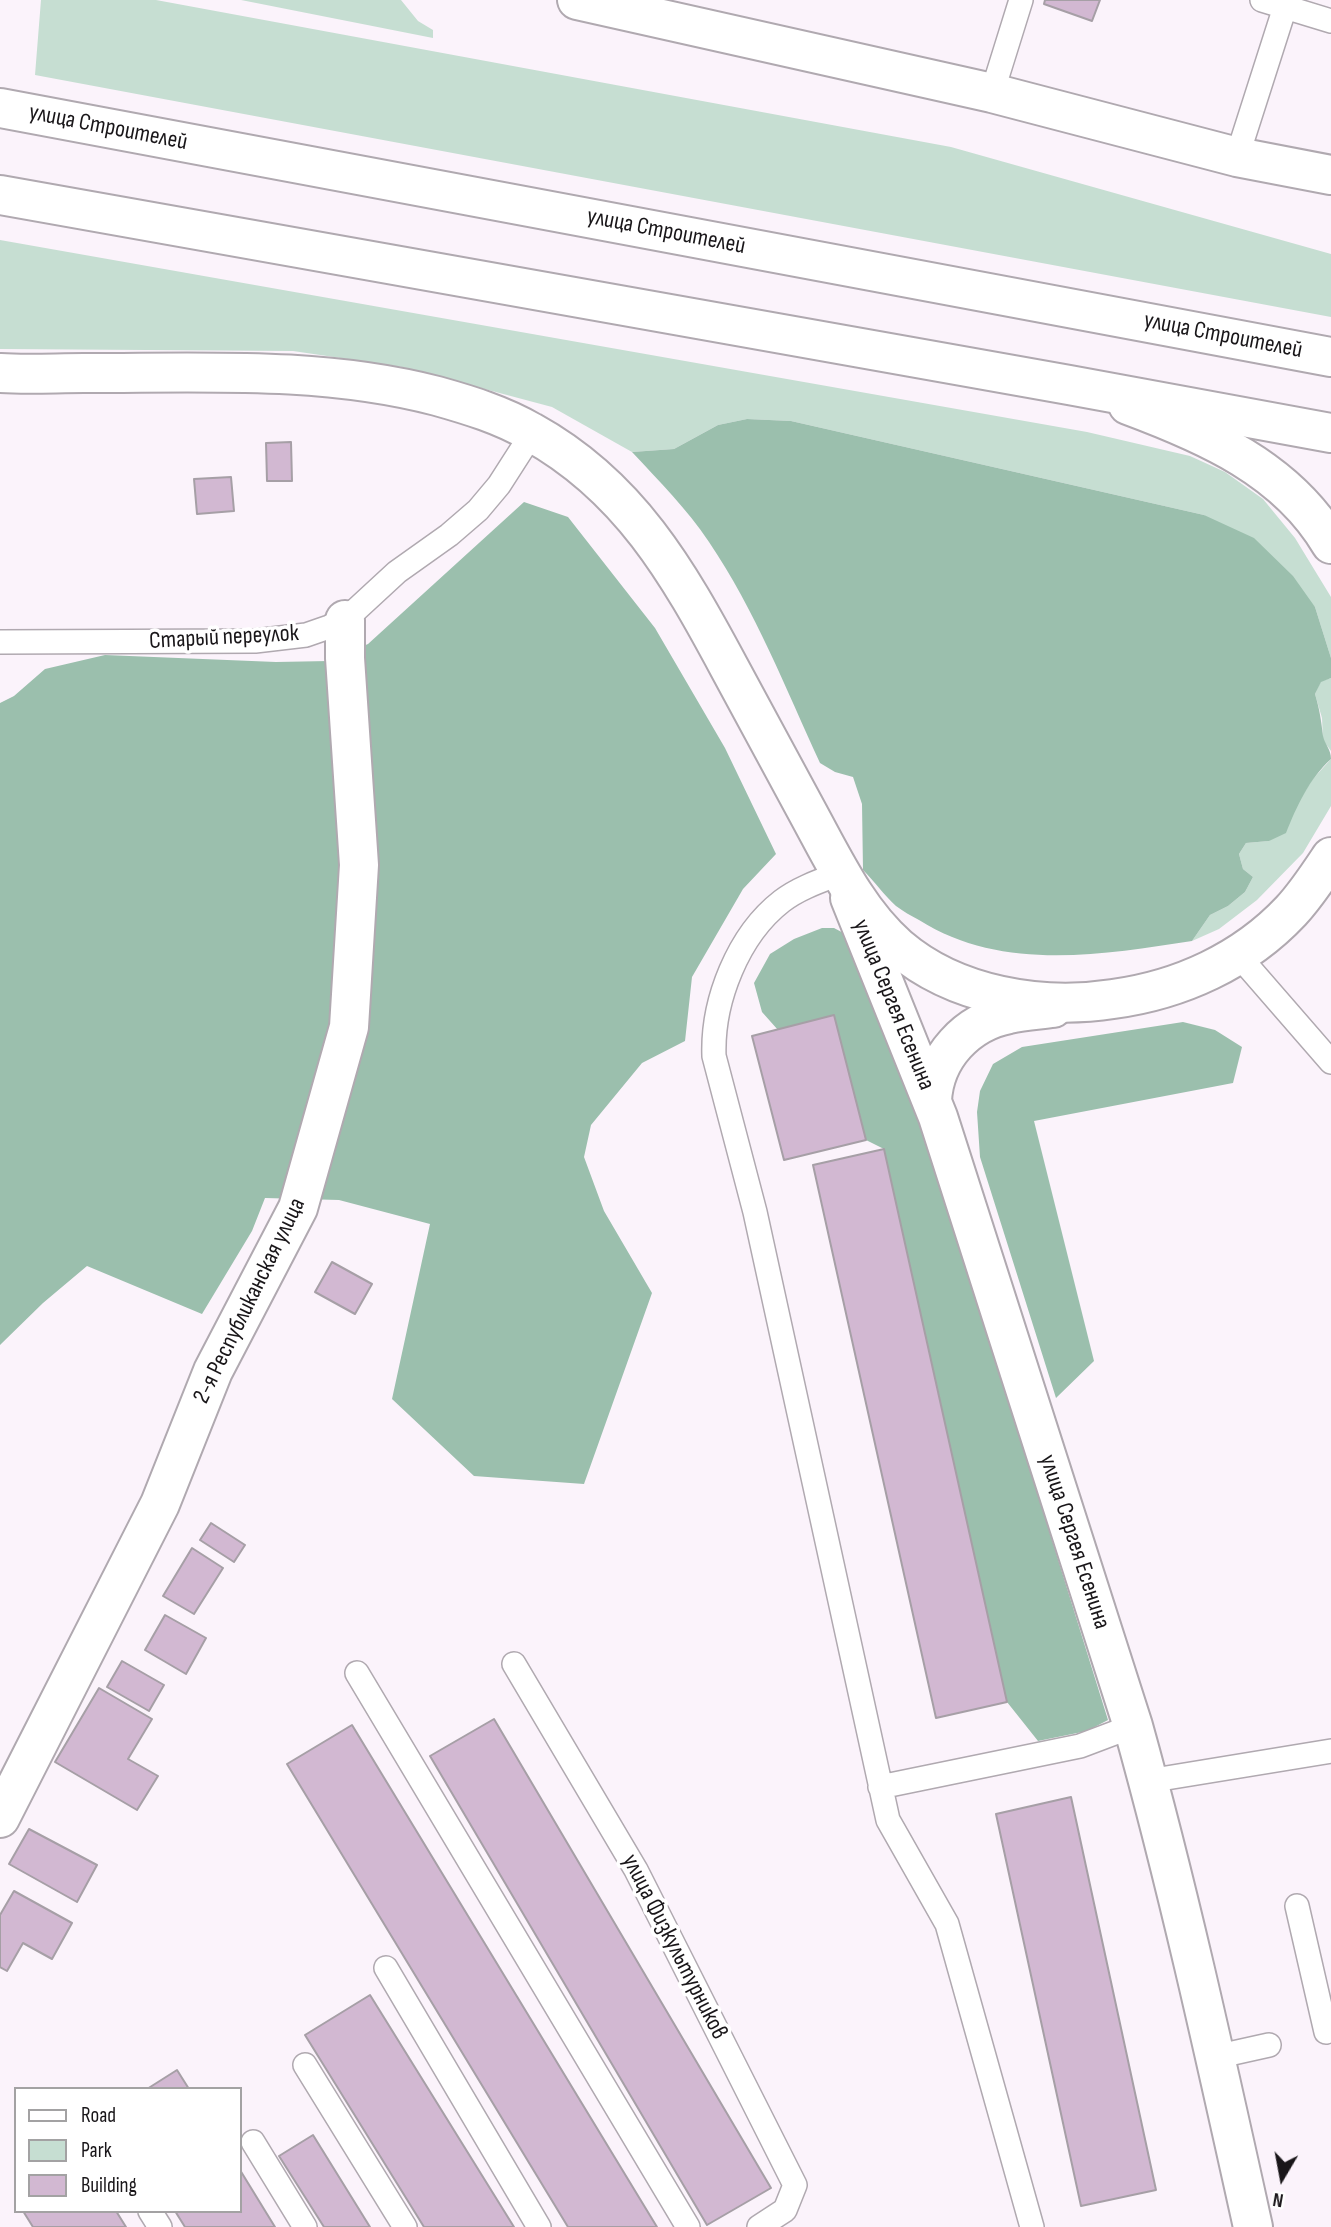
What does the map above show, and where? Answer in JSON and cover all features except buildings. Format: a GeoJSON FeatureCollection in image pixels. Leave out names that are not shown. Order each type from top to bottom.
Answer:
{"type":"FeatureCollection","features":[{"type":"Feature","properties":{"kind":"street"},"geometry":{"type":"LineString","coordinates":[[577,0],[992,93],[1237,157],[1331,176]]}},
{"type":"Feature","properties":{"kind":"street","name":"улица Строителей"},"geometry":{"type":"LineString","coordinates":[[0,108],[1331,357]]}},
{"type":"Feature","properties":{"kind":"street"},"geometry":{"type":"LineString","coordinates":[[0,195],[1331,433]]}},
{"type":"Feature","properties":{"kind":"street"},"geometry":{"type":"LineString","coordinates":[[0,373],[257,373],[338,378],[380,384],[461,403],[533,432],[576,462],[612,493],[658,545],[693,601],[841,873],[879,927],[897,946],[921,964],[983,992],[1041,1001],[1086,1003]]}},
{"type":"Feature","properties":{"kind":"street"},"geometry":{"type":"LineString","coordinates":[[1069,385],[1154,415],[1234,451],[1266,472],[1293,497],[1313,517],[1331,544]]}},
{"type":"Feature","properties":{"kind":"street","name":"2-я Республиканская улица"},"geometry":{"type":"LineString","coordinates":[[0,1818],[160,1504],[213,1371],[298,1208],[349,1027],[359,864],[345,657],[345,620]]}},
{"type":"Feature","properties":{"kind":"street"},"geometry":{"type":"LineString","coordinates":[[932,1101],[933,1085],[943,1059],[964,1035],[993,1018],[1008,1014],[1133,996],[1209,972],[1238,955],[1291,911],[1331,857]]}},
{"type":"Feature","properties":{"kind":"street","name":"улица Сергея Есенина"},"geometry":{"type":"LineString","coordinates":[[841,873],[932,1101],[1133,1726],[1216,2057],[1251,2227]]}},
{"type":"Feature","properties":{"kind":"lane"},"geometry":{"type":"LineString","coordinates":[[992,93],[1021,0]]}},
{"type":"Feature","properties":{"kind":"lane"},"geometry":{"type":"LineString","coordinates":[[1262,0],[1331,21]]}},
{"type":"Feature","properties":{"kind":"lane"},"geometry":{"type":"LineString","coordinates":[[1237,157],[1285,7]]}},
{"type":"Feature","properties":{"kind":"lane","name":"Старый переулок"},"geometry":{"type":"LineString","coordinates":[[0,642],[222,642],[280,639],[306,635],[345,620],[397,572],[449,535],[478,510],[499,485],[533,432]]}},
{"type":"Feature","properties":{"kind":"lane"},"geometry":{"type":"LineString","coordinates":[[841,873],[806,887],[782,902],[750,935],[736,959],[722,997],[715,1030],[714,1056],[755,1212],[888,1820],[947,1924],[1032,2227]]}},
{"type":"Feature","properties":{"kind":"lane"},"geometry":{"type":"LineString","coordinates":[[1238,955],[1331,1062]]}},
{"type":"Feature","properties":{"kind":"lane","name":"улица Физкультурников"},"geometry":{"type":"LineString","coordinates":[[514,1664],[636,1870],[795,2185],[785,2210],[759,2227]]}},
{"type":"Feature","properties":{"kind":"lane"},"geometry":{"type":"LineString","coordinates":[[357,1673],[688,2227]]}},
{"type":"Feature","properties":{"kind":"lane"},"geometry":{"type":"LineString","coordinates":[[880,1787],[1080,1746],[1133,1726]]}},
{"type":"Feature","properties":{"kind":"lane"},"geometry":{"type":"LineString","coordinates":[[1148,1781],[1331,1751]]}},
{"type":"Feature","properties":{"kind":"lane"},"geometry":{"type":"LineString","coordinates":[[1297,1906],[1326,2032]]}},
{"type":"Feature","properties":{"kind":"lane"},"geometry":{"type":"LineString","coordinates":[[386,1968],[540,2227]]}},
{"type":"Feature","properties":{"kind":"lane"},"geometry":{"type":"LineString","coordinates":[[1216,2057],[1269,2045]]}},
{"type":"Feature","properties":{"kind":"lane"},"geometry":{"type":"LineString","coordinates":[[305,2065],[405,2227]]}},
{"type":"Feature","properties":{"kind":"lane"},"geometry":{"type":"LineString","coordinates":[[253,2142],[305,2227]]}},
{"type":"Feature","properties":{"kind":"green space"},"geometry":{"type":"Polygon","coordinates":[[[41,0],[156,0],[951,147],[1331,254],[1331,317],[35,75],[41,0]]]}},
{"type":"Feature","properties":{"kind":"green space"},"geometry":{"type":"Polygon","coordinates":[[[241,0],[401,0],[418,21],[433,30],[433,38],[241,0]]]}},
{"type":"Feature","properties":{"kind":"green space"},"geometry":{"type":"Polygon","coordinates":[[[0,240],[1087,432],[1190,456],[1225,472],[1263,499],[1295,538],[1331,597],[1331,658],[1315,607],[1204,515],[791,421],[747,419],[718,425],[674,449],[632,452],[552,407],[402,367],[293,351],[0,349],[0,240]]]}},
{"type":"Feature","properties":{"kind":"green space"},"geometry":{"type":"Polygon","coordinates":[[[747,419],[791,421],[1204,515],[1254,538],[1293,576],[1315,607],[1331,658],[1331,678],[1321,682],[1315,694],[1323,736],[1331,759],[1310,784],[1286,833],[1269,841],[1246,843],[1239,854],[1243,869],[1253,877],[1245,892],[1228,906],[1210,915],[1192,941],[1087,954],[1017,953],[983,947],[951,936],[896,906],[863,870],[862,804],[853,777],[835,772],[820,763],[769,650],[726,568],[691,518],[632,452],[674,449],[718,425],[747,419]]]}},
{"type":"Feature","properties":{"kind":"green space"},"geometry":{"type":"Polygon","coordinates":[[[524,502],[568,517],[655,628],[725,748],[776,854],[743,889],[692,977],[685,1041],[642,1063],[591,1125],[584,1157],[604,1211],[652,1293],[584,1484],[474,1476],[392,1399],[430,1224],[339,1200],[265,1198],[252,1231],[202,1314],[87,1266],[43,1303],[0,1345],[0,703],[14,696],[45,669],[105,655],[276,662],[329,661],[368,644],[524,502]]]}},
{"type":"Feature","properties":{"kind":"green space"},"geometry":{"type":"Polygon","coordinates":[[[1331,678],[1331,751],[1323,740],[1322,718],[1315,694],[1321,681],[1331,678]]]}},
{"type":"Feature","properties":{"kind":"green space"},"geometry":{"type":"Polygon","coordinates":[[[1331,759],[1331,806],[1303,853],[1257,900],[1219,929],[1192,941],[1210,915],[1228,906],[1245,892],[1253,877],[1243,869],[1239,854],[1246,843],[1269,841],[1312,780],[1331,759]]]}},
{"type":"Feature","properties":{"kind":"green space"},"geometry":{"type":"Polygon","coordinates":[[[822,928],[834,928],[853,938],[935,1164],[1108,1720],[1087,1731],[1038,1741],[1007,1702],[884,1149],[866,1140],[834,1015],[778,1030],[762,1012],[754,983],[770,954],[794,939],[822,928]]]}},
{"type":"Feature","properties":{"kind":"green space"},"geometry":{"type":"Polygon","coordinates":[[[1183,1022],[1215,1030],[1242,1047],[1233,1083],[1034,1121],[1094,1361],[1056,1398],[980,1157],[977,1112],[980,1091],[993,1064],[1022,1047],[1183,1022]]]}}]}
